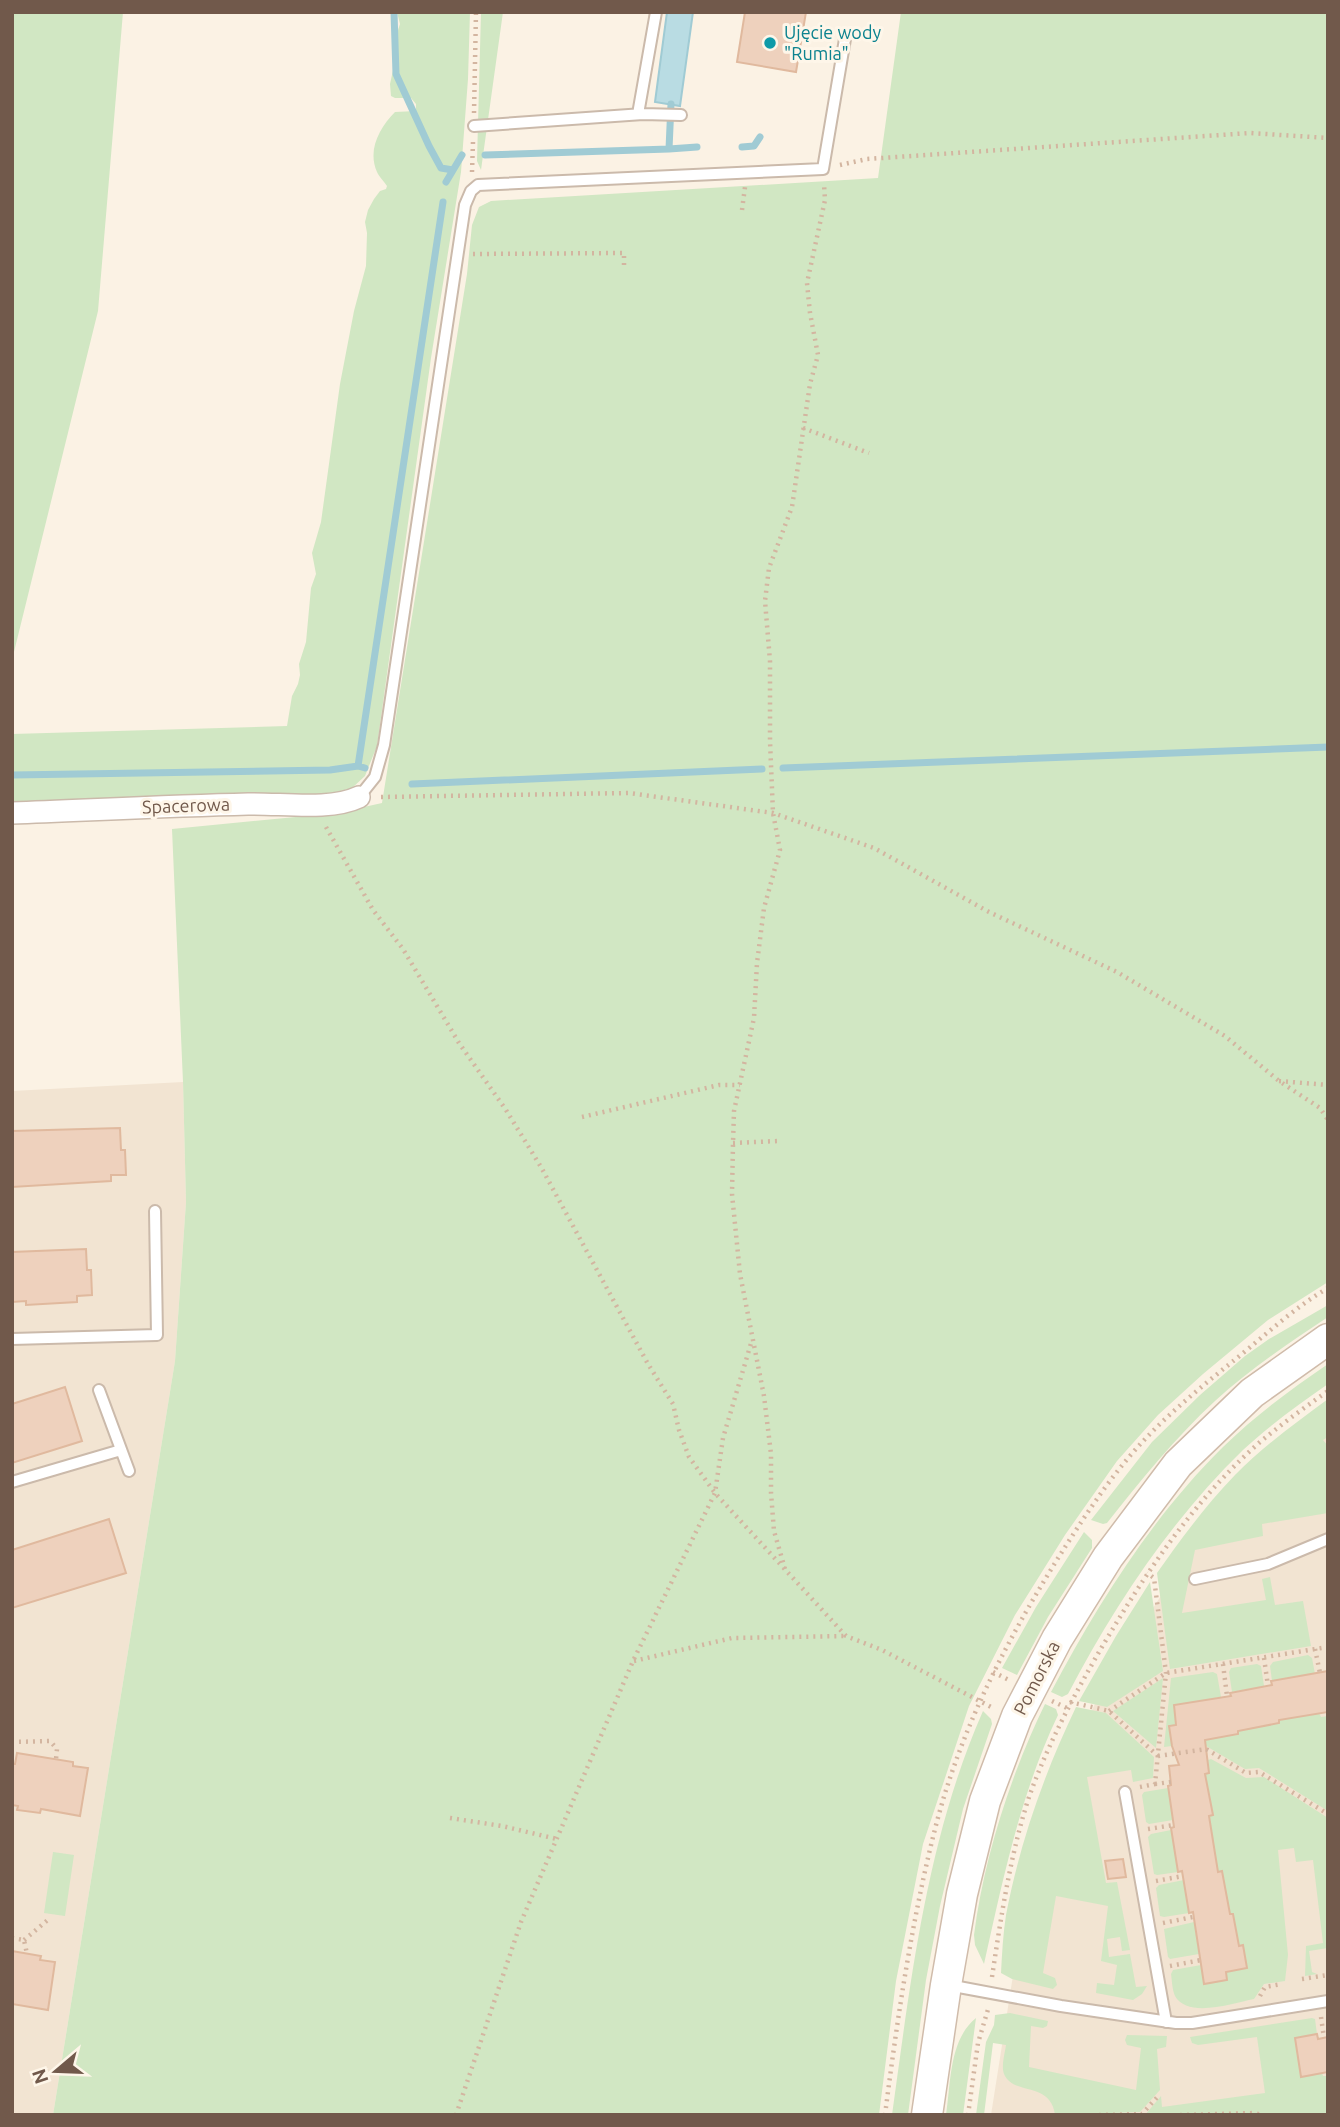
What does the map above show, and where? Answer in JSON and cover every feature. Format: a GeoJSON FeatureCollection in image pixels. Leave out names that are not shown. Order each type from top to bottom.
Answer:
{"type":"FeatureCollection","features":[{"type":"Feature","properties":{"kind":"main road","name":"Pomorska"},"geometry":{"type":"LineString","coordinates":[[927,2115],[962,1894],[985,1801],[1016,1719],[1057,1639],[1108,1557],[1178,1465],[1252,1393],[1328,1339]]}},
{"type":"Feature","properties":{"kind":"street","name":"Spacerowa"},"geometry":{"type":"LineString","coordinates":[[12,813],[314,804],[349,802],[359,797]]}},
{"type":"Feature","properties":{"kind":"lane"},"geometry":{"type":"LineString","coordinates":[[638,114],[656,12]]}},
{"type":"Feature","properties":{"kind":"lane"},"geometry":{"type":"LineString","coordinates":[[359,797],[375,777],[384,745],[465,205],[471,191],[478,185],[823,169],[845,39]]}},
{"type":"Feature","properties":{"kind":"lane"},"geometry":{"type":"LineString","coordinates":[[474,126],[638,114],[681,115]]}},
{"type":"Feature","properties":{"kind":"lane"},"geometry":{"type":"LineString","coordinates":[[12,1339],[157,1335],[155,1211]]}},
{"type":"Feature","properties":{"kind":"lane"},"geometry":{"type":"LineString","coordinates":[[99,1390],[129,1471]]}},
{"type":"Feature","properties":{"kind":"lane"},"geometry":{"type":"LineString","coordinates":[[12,1482],[121,1450]]}},
{"type":"Feature","properties":{"kind":"lane"},"geometry":{"type":"LineString","coordinates":[[1195,1579],[1268,1564],[1328,1539]]}},
{"type":"Feature","properties":{"kind":"lane"},"geometry":{"type":"LineString","coordinates":[[1125,1792],[1166,2022]]}},
{"type":"Feature","properties":{"kind":"lane"},"geometry":{"type":"LineString","coordinates":[[946,1985],[1166,2022],[1192,2023],[1328,2001]]}},
{"type":"Feature","properties":{"kind":"path"},"geometry":{"type":"LineString","coordinates":[[471,191],[476,12]]}},
{"type":"Feature","properties":{"kind":"path"},"geometry":{"type":"LineString","coordinates":[[785,1569],[774,1531],[770,1442],[764,1396],[740,1274],[732,1194],[733,1143],[734,1111],[754,1018],[764,908],[780,850],[773,813],[765,601],[769,568],[792,506],[810,384],[818,355],[807,283],[825,200],[823,169],[867,159],[1250,133],[1328,138]]}},
{"type":"Feature","properties":{"kind":"path"},"geometry":{"type":"LineString","coordinates":[[458,254],[624,253],[624,270]]}},
{"type":"Feature","properties":{"kind":"path"},"geometry":{"type":"LineString","coordinates":[[803,428],[869,453]]}},
{"type":"Feature","properties":{"kind":"path"},"geometry":{"type":"LineString","coordinates":[[359,797],[629,793],[773,813],[874,848],[989,912],[1117,972],[1225,1035],[1279,1081],[1320,1108],[1328,1120]]}},
{"type":"Feature","properties":{"kind":"path"},"geometry":{"type":"LineString","coordinates":[[314,804],[354,880],[403,949],[458,1043],[506,1110],[541,1167],[648,1364],[673,1404],[689,1457],[715,1493],[846,1636]]}},
{"type":"Feature","properties":{"kind":"path"},"geometry":{"type":"LineString","coordinates":[[1279,1081],[1328,1085]]}},
{"type":"Feature","properties":{"kind":"path"},"geometry":{"type":"LineString","coordinates":[[582,1116],[719,1085],[740,1085]]}},
{"type":"Feature","properties":{"kind":"path"},"geometry":{"type":"LineString","coordinates":[[733,1143],[778,1141]]}},
{"type":"Feature","properties":{"kind":"path"},"geometry":{"type":"LineString","coordinates":[[456,2115],[521,1922],[633,1661],[715,1493],[723,1438],[753,1339]]}},
{"type":"Feature","properties":{"kind":"path"},"geometry":{"type":"LineString","coordinates":[[992,1974],[1011,1860],[1029,1799],[1070,1702],[1147,1573],[1173,1536],[1260,1443],[1328,1391]]}},
{"type":"Feature","properties":{"kind":"path"},"geometry":{"type":"LineString","coordinates":[[1147,1573],[1154,1578],[1166,1673],[1155,1784]]}},
{"type":"Feature","properties":{"kind":"path"},"geometry":{"type":"LineString","coordinates":[[633,1661],[732,1638],[846,1636],[882,1650],[1016,1719]]}},
{"type":"Feature","properties":{"kind":"path"},"geometry":{"type":"LineString","coordinates":[[1109,1711],[1166,1673],[1328,1647]]}},
{"type":"Feature","properties":{"kind":"path"},"geometry":{"type":"LineString","coordinates":[[1315,1649],[1320,1673]]}},
{"type":"Feature","properties":{"kind":"path"},"geometry":{"type":"LineString","coordinates":[[1264,1658],[1268,1686]]}},
{"type":"Feature","properties":{"kind":"path"},"geometry":{"type":"LineString","coordinates":[[1223,1664],[1227,1696]]}},
{"type":"Feature","properties":{"kind":"path"},"geometry":{"type":"LineString","coordinates":[[1070,1702],[1109,1711],[1158,1756]]}},
{"type":"Feature","properties":{"kind":"path"},"geometry":{"type":"LineString","coordinates":[[12,1742],[50,1741],[57,1749],[56,1759]]}},
{"type":"Feature","properties":{"kind":"path"},"geometry":{"type":"LineString","coordinates":[[1199,1744],[1200,1750]]}},
{"type":"Feature","properties":{"kind":"path"},"geometry":{"type":"LineString","coordinates":[[1158,1756],[1206,1749],[1246,1773],[1259,1772],[1328,1814]]}},
{"type":"Feature","properties":{"kind":"path"},"geometry":{"type":"LineString","coordinates":[[1138,1798],[1136,1788],[1171,1782]]}},
{"type":"Feature","properties":{"kind":"path"},"geometry":{"type":"LineString","coordinates":[[450,1818],[502,1826],[557,1839]]}},
{"type":"Feature","properties":{"kind":"path"},"geometry":{"type":"LineString","coordinates":[[1143,1830],[1174,1825]]}},
{"type":"Feature","properties":{"kind":"path"},"geometry":{"type":"LineString","coordinates":[[1153,1892],[1152,1881],[1183,1876]]}},
{"type":"Feature","properties":{"kind":"path"},"geometry":{"type":"LineString","coordinates":[[24,1940],[50,1917]]}},
{"type":"Feature","properties":{"kind":"path"},"geometry":{"type":"LineString","coordinates":[[1160,1931],[1158,1924],[1194,1917]]}},
{"type":"Feature","properties":{"kind":"path"},"geometry":{"type":"LineString","coordinates":[[12,1938],[24,1940]]}},
{"type":"Feature","properties":{"kind":"path"},"geometry":{"type":"LineString","coordinates":[[24,1940],[27,1954]]}},
{"type":"Feature","properties":{"kind":"path"},"geometry":{"type":"LineString","coordinates":[[1166,1966],[1201,1960]]}},
{"type":"Feature","properties":{"kind":"path"},"geometry":{"type":"LineString","coordinates":[[1302,1979],[1328,1975]]}},
{"type":"Feature","properties":{"kind":"path"},"geometry":{"type":"LineString","coordinates":[[1255,2004],[1265,1987],[1282,1984]]}},
{"type":"Feature","properties":{"kind":"path"},"geometry":{"type":"LineString","coordinates":[[968,2115],[978,2043],[988,2012]]}},
{"type":"Feature","properties":{"kind":"path"},"geometry":{"type":"LineString","coordinates":[[1320,2012],[1324,2038]]}},
{"type":"Feature","properties":{"kind":"path"},"geometry":{"type":"LineString","coordinates":[[1142,2114],[1160,2094]]}},
{"type":"Feature","properties":{"kind":"path"},"geometry":{"type":"LineString","coordinates":[[1100,2115],[1149,2115]]}},
{"type":"Feature","properties":{"kind":"path"},"geometry":{"type":"LineString","coordinates":[[1180,2115],[1262,2115]]}},
{"type":"Feature","properties":{"kind":"shaded area"},"geometry":{"type":"Polygon","coordinates":[[[183,1082],[186,1202],[175,1361],[53,2115],[12,2115],[12,1091],[183,1082]]]}},
{"type":"Feature","properties":{"kind":"shaded area"},"geometry":{"type":"Polygon","coordinates":[[[1328,1411],[1328,2115],[991,2115],[1026,1893],[1068,1760],[1104,1685],[1185,1558],[1328,1411]]]}},
{"type":"Feature","properties":{"kind":"green space"},"geometry":{"type":"Polygon","coordinates":[[[12,12],[123,12],[98,311],[12,660],[12,12]]]}},
{"type":"Feature","properties":{"kind":"green space"},"geometry":{"type":"Polygon","coordinates":[[[397,12],[470,12],[468,79],[461,172],[431,358],[377,746],[365,776],[352,788],[330,794],[282,798],[12,804],[12,734],[287,726],[306,642],[311,588],[316,574],[312,553],[321,522],[340,384],[366,266],[365,222],[374,199],[387,186],[374,164],[374,147],[384,125],[395,112],[416,111],[416,104],[411,98],[391,96],[394,42],[400,24],[397,12]]]}},
{"type":"Feature","properties":{"kind":"green space"},"geometry":{"type":"Polygon","coordinates":[[[481,12],[503,12],[481,170],[477,161],[481,12]]]}},
{"type":"Feature","properties":{"kind":"green space"},"geometry":{"type":"Polygon","coordinates":[[[901,12],[1328,12],[1328,1282],[1268,1320],[1158,1415],[1117,1461],[1065,1535],[1015,1615],[969,1706],[923,1844],[896,1981],[879,2115],[53,2115],[175,1361],[186,1202],[172,829],[337,813],[382,803],[467,274],[472,225],[479,207],[491,201],[878,178],[901,12]]]}},
{"type":"Feature","properties":{"kind":"green space"},"geometry":{"type":"Polygon","coordinates":[[[1328,1305],[1328,1317],[1256,1367],[1200,1415],[1107,1523],[1091,1520],[1152,1442],[1200,1395],[1269,1339],[1328,1305]]]}},
{"type":"Feature","properties":{"kind":"green space"},"geometry":{"type":"Polygon","coordinates":[[[1328,1364],[1328,1384],[1243,1450],[1168,1535],[1125,1597],[1068,1694],[1062,1697],[1051,1692],[1087,1627],[1128,1563],[1197,1474],[1223,1447],[1274,1403],[1328,1364]]]}},
{"type":"Feature","properties":{"kind":"green space"},"geometry":{"type":"Polygon","coordinates":[[[1328,1399],[1328,1437],[1323,1440],[1328,1446],[1328,1513],[1262,1524],[1263,1536],[1195,1550],[1182,1613],[1266,1600],[1262,1579],[1270,1577],[1275,1605],[1303,1601],[1311,1646],[1170,1669],[1157,1573],[1194,1522],[1235,1475],[1268,1445],[1328,1399]]]}},
{"type":"Feature","properties":{"kind":"green space"},"geometry":{"type":"Polygon","coordinates":[[[1084,1532],[1092,1540],[1092,1548],[1048,1617],[1017,1675],[1002,1668],[1036,1607],[1084,1532]]]}},
{"type":"Feature","properties":{"kind":"green space"},"geometry":{"type":"Polygon","coordinates":[[[1150,1582],[1163,1671],[1107,1707],[1079,1701],[1116,1636],[1150,1582]]]}},
{"type":"Feature","properties":{"kind":"green space"},"geometry":{"type":"Polygon","coordinates":[[[1308,1655],[1312,1658],[1315,1674],[1272,1681],[1270,1666],[1273,1662],[1308,1655]]]}},
{"type":"Feature","properties":{"kind":"green space"},"geometry":{"type":"Polygon","coordinates":[[[1257,1664],[1261,1666],[1264,1686],[1232,1692],[1229,1672],[1231,1668],[1257,1664]]]}},
{"type":"Feature","properties":{"kind":"green space"},"geometry":{"type":"Polygon","coordinates":[[[1213,1672],[1217,1674],[1221,1697],[1174,1705],[1176,1725],[1169,1726],[1172,1746],[1164,1747],[1171,1678],[1213,1672]]]}},
{"type":"Feature","properties":{"kind":"green space"},"geometry":{"type":"Polygon","coordinates":[[[1163,1678],[1156,1748],[1113,1711],[1163,1678]]]}},
{"type":"Feature","properties":{"kind":"green space"},"geometry":{"type":"Polygon","coordinates":[[[1045,1704],[1056,1709],[1058,1715],[1023,1807],[984,1964],[975,1945],[974,1935],[992,1846],[1010,1787],[1045,1704]]]}},
{"type":"Feature","properties":{"kind":"green space"},"geometry":{"type":"Polygon","coordinates":[[[1076,1707],[1106,1713],[1154,1757],[1153,1778],[1133,1782],[1131,1770],[1087,1777],[1106,1883],[1117,1882],[1130,1950],[1122,1951],[1120,1937],[1107,1939],[1109,1957],[1130,1954],[1136,1987],[1147,1986],[1142,1994],[1133,2000],[1096,1993],[1097,1983],[1114,1985],[1117,1965],[1101,1961],[1108,1906],[1056,1896],[1043,1973],[1055,1978],[1057,1985],[1053,1989],[1012,1979],[1001,1973],[1006,1915],[1018,1861],[1043,1783],[1076,1707]]]}},
{"type":"Feature","properties":{"kind":"green space"},"geometry":{"type":"Polygon","coordinates":[[[983,1711],[992,1724],[963,1809],[940,1906],[926,1980],[908,2115],[892,2115],[914,1960],[935,1859],[948,1808],[983,1711]]]}},
{"type":"Feature","properties":{"kind":"green space"},"geometry":{"type":"Polygon","coordinates":[[[1319,1713],[1321,1717],[1328,1716],[1328,1811],[1259,1768],[1245,1769],[1201,1743],[1200,1738],[1238,1735],[1238,1731],[1319,1713]]]}},
{"type":"Feature","properties":{"kind":"green space"},"geometry":{"type":"Polygon","coordinates":[[[1211,1759],[1246,1778],[1264,1777],[1328,1818],[1328,1948],[1309,1951],[1312,1972],[1317,1974],[1305,1976],[1306,1946],[1323,1943],[1313,1860],[1296,1862],[1294,1848],[1278,1850],[1288,1955],[1285,1981],[1264,1984],[1254,1999],[1200,2008],[1181,2003],[1175,1996],[1171,1974],[1173,1970],[1201,1965],[1227,1980],[1226,1972],[1247,1968],[1243,1946],[1239,1946],[1233,1914],[1230,1914],[1218,1872],[1209,1816],[1213,1814],[1205,1774],[1209,1773],[1208,1760],[1211,1759]]]}},
{"type":"Feature","properties":{"kind":"green space"},"geometry":{"type":"Polygon","coordinates":[[[1168,1788],[1173,1820],[1149,1824],[1146,1822],[1142,1795],[1144,1792],[1168,1788]]]}},
{"type":"Feature","properties":{"kind":"green space"},"geometry":{"type":"Polygon","coordinates":[[[1171,1830],[1178,1872],[1154,1874],[1148,1837],[1171,1830]]]}},
{"type":"Feature","properties":{"kind":"green space"},"geometry":{"type":"Polygon","coordinates":[[[53,1852],[74,1855],[65,1916],[44,1913],[53,1852]]]}},
{"type":"Feature","properties":{"kind":"green space"},"geometry":{"type":"Polygon","coordinates":[[[1184,1880],[1189,1913],[1160,1916],[1156,1888],[1184,1880]]]}},
{"type":"Feature","properties":{"kind":"green space"},"geometry":{"type":"Polygon","coordinates":[[[1194,1922],[1199,1954],[1170,1959],[1164,1929],[1194,1922]]]}},
{"type":"Feature","properties":{"kind":"green space"},"geometry":{"type":"Polygon","coordinates":[[[1010,2013],[1048,2021],[1043,2028],[1031,2026],[1029,2067],[1136,2090],[1141,2048],[1127,2045],[1127,2035],[1167,2036],[1166,2047],[1157,2049],[1160,2090],[1140,2112],[1055,2115],[1047,2097],[1009,2081],[1003,2067],[1006,2045],[993,2043],[984,2115],[976,2115],[986,2042],[994,2025],[995,2015],[1010,2013]]]}},
{"type":"Feature","properties":{"kind":"green space"},"geometry":{"type":"Polygon","coordinates":[[[976,2018],[963,2115],[946,2115],[956,2050],[967,2027],[976,2018]]]}},
{"type":"Feature","properties":{"kind":"green space"},"geometry":{"type":"Polygon","coordinates":[[[1315,2019],[1317,2034],[1301,2077],[1322,2073],[1323,2076],[1328,2076],[1328,2115],[1145,2115],[1161,2096],[1162,2107],[1265,2093],[1257,2037],[1198,2045],[1192,2043],[1190,2037],[1315,2019]]]}},
{"type":"Feature","properties":{"kind":"water"},"geometry":{"type":"Polygon","coordinates":[[[667,12],[693,12],[680,106],[655,102],[667,12]]]}},
{"type":"Feature","properties":{"kind":"building","name":"Ujęcie wody \"Rumia\""},"geometry":{"type":"Polygon","coordinates":[[[745,12],[806,12],[796,72],[737,62],[745,12]]]}},
{"type":"Feature","properties":{"kind":"building"},"geometry":{"type":"Polygon","coordinates":[[[120,1128],[121,1150],[125,1150],[126,1175],[111,1175],[111,1181],[12,1187],[12,1131],[120,1128]]]}},
{"type":"Feature","properties":{"kind":"building"},"geometry":{"type":"Polygon","coordinates":[[[86,1249],[87,1270],[91,1270],[92,1295],[77,1296],[77,1302],[26,1305],[26,1301],[12,1302],[12,1252],[86,1249]]]}},
{"type":"Feature","properties":{"kind":"building"},"geometry":{"type":"Polygon","coordinates":[[[65,1387],[82,1441],[12,1463],[12,1404],[65,1387]]]}},
{"type":"Feature","properties":{"kind":"building"},"geometry":{"type":"Polygon","coordinates":[[[109,1519],[126,1573],[12,1608],[12,1550],[109,1519]]]}},
{"type":"Feature","properties":{"kind":"building"},"geometry":{"type":"Polygon","coordinates":[[[1328,1671],[1328,1712],[1279,1720],[1279,1723],[1205,1740],[1209,1773],[1205,1774],[1213,1815],[1209,1816],[1218,1872],[1222,1871],[1230,1914],[1233,1914],[1239,1946],[1243,1945],[1247,1968],[1226,1972],[1227,1980],[1204,1984],[1193,1912],[1189,1913],[1182,1871],[1178,1872],[1171,1828],[1174,1827],[1168,1786],[1171,1785],[1169,1766],[1179,1765],[1169,1726],[1176,1725],[1174,1705],[1231,1696],[1230,1693],[1272,1685],[1271,1681],[1328,1671]]]}},
{"type":"Feature","properties":{"kind":"building"},"geometry":{"type":"Polygon","coordinates":[[[17,1753],[73,1762],[73,1766],[88,1768],[80,1816],[41,1809],[40,1813],[17,1810],[18,1806],[12,1805],[12,1764],[15,1764],[17,1753]]]}},
{"type":"Feature","properties":{"kind":"building"},"geometry":{"type":"Polygon","coordinates":[[[1123,1859],[1126,1877],[1108,1879],[1105,1861],[1123,1859]]]}},
{"type":"Feature","properties":{"kind":"building"},"geometry":{"type":"Polygon","coordinates":[[[12,1951],[41,1956],[40,1960],[55,1962],[48,2010],[12,2004],[12,1951]]]}},
{"type":"Feature","properties":{"kind":"building"},"geometry":{"type":"Polygon","coordinates":[[[1317,2034],[1318,2039],[1328,2037],[1328,2072],[1301,2077],[1295,2038],[1317,2034]]]}},
{"type":"Feature","properties":{"kind":"waterway"},"geometry":{"type":"LineString","coordinates":[[394,12],[396,74],[441,168],[453,170]]}},
{"type":"Feature","properties":{"kind":"waterway"},"geometry":{"type":"LineString","coordinates":[[485,155],[669,149],[671,104]]}},
{"type":"Feature","properties":{"kind":"waterway"},"geometry":{"type":"LineString","coordinates":[[742,147],[754,146],[760,137]]}},
{"type":"Feature","properties":{"kind":"waterway"},"geometry":{"type":"LineString","coordinates":[[669,149],[697,147]]}},
{"type":"Feature","properties":{"kind":"waterway"},"geometry":{"type":"LineString","coordinates":[[446,182],[462,155]]}},
{"type":"Feature","properties":{"kind":"waterway"},"geometry":{"type":"LineString","coordinates":[[358,766],[443,202]]}},
{"type":"Feature","properties":{"kind":"waterway"},"geometry":{"type":"LineString","coordinates":[[783,768],[1328,747]]}},
{"type":"Feature","properties":{"kind":"waterway"},"geometry":{"type":"LineString","coordinates":[[12,775],[330,770],[358,766],[365,768]]}},
{"type":"Feature","properties":{"kind":"waterway"},"geometry":{"type":"LineString","coordinates":[[412,784],[762,769]]}},
{"type":"Feature","properties":{"kind":"place","name":"Ujęcie wody \"Rumia\""},"geometry":{"type":"Point","coordinates":[770,43]}}]}
